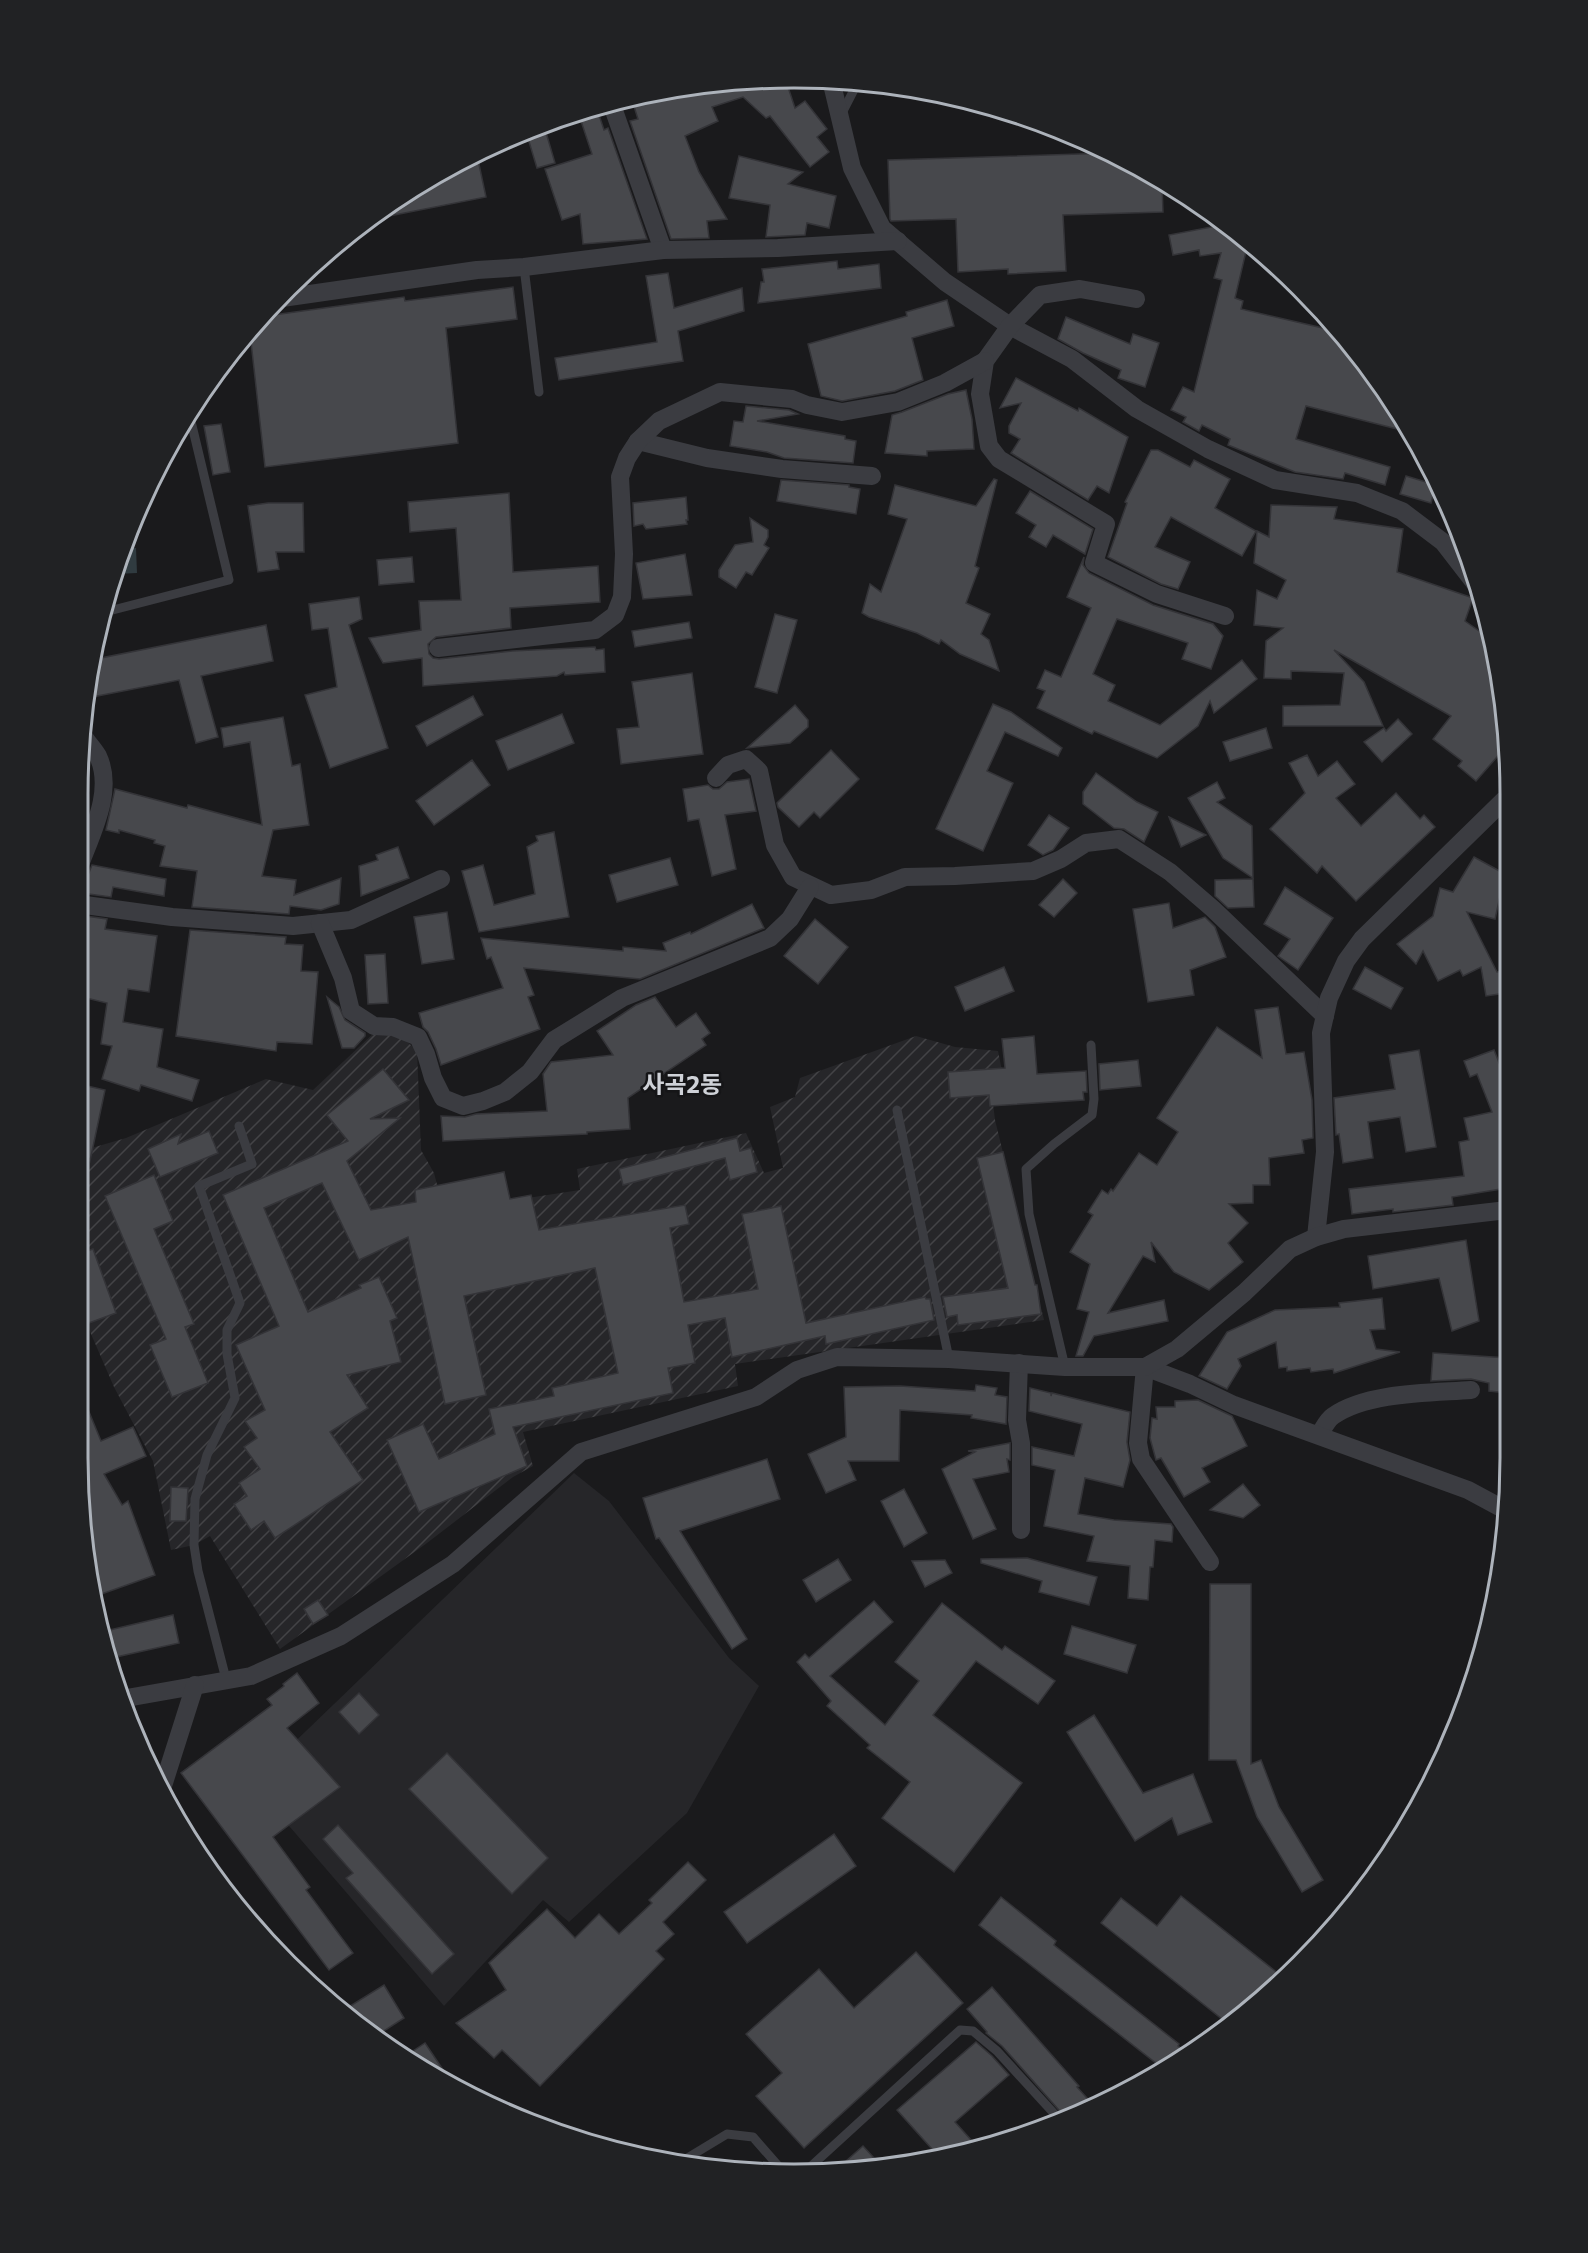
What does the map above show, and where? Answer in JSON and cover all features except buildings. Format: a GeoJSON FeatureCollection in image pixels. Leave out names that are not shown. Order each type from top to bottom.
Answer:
{"type":"FeatureCollection","features":[{"type":"Feature","properties":{"kind":"street"},"geometry":{"type":"LineString","coordinates":[[833,90],[852,168],[882,228],[945,282],[1010,326],[1072,359],[1137,409],[1208,449],[1275,480],[1357,493],[1402,511],[1443,542],[1462,566]]}},
{"type":"Feature","properties":{"kind":"street"},"geometry":{"type":"LineString","coordinates":[[615,112],[663,250]]}},
{"type":"Feature","properties":{"kind":"street"},"geometry":{"type":"LineString","coordinates":[[294,296],[477,270],[524,267],[663,250],[778,248],[898,241]]}},
{"type":"Feature","properties":{"kind":"street"},"geometry":{"type":"LineString","coordinates":[[438,648],[595,630],[615,615],[622,597],[624,554],[620,477],[627,458],[638,441],[659,421],[720,392],[792,399],[807,405],[842,412],[898,402],[945,383],[985,361],[1010,326],[1040,295],[1080,289],[1136,299]]}},
{"type":"Feature","properties":{"kind":"street"},"geometry":{"type":"LineString","coordinates":[[985,361],[980,394],[989,446],[999,459],[1106,524],[1094,563],[1157,594],[1225,616]]}},
{"type":"Feature","properties":{"kind":"street"},"geometry":{"type":"LineString","coordinates":[[638,441],[707,458],[782,469],[872,476]]}},
{"type":"Feature","properties":{"kind":"street"},"geometry":{"type":"LineString","coordinates":[[88,843],[98,816],[105,781],[98,756],[90,746]]}},
{"type":"Feature","properties":{"kind":"street"},"geometry":{"type":"LineString","coordinates":[[716,778],[728,765],[746,759],[759,771],[775,845],[793,877],[831,896],[871,891],[905,877],[1033,871],[1061,859],[1086,843],[1119,839],[1170,872],[1213,909],[1325,1016]]}},
{"type":"Feature","properties":{"kind":"street"},"geometry":{"type":"LineString","coordinates":[[1316,1237],[1325,1152],[1321,1033],[1329,998],[1346,961],[1362,939],[1500,804]]}},
{"type":"Feature","properties":{"kind":"street"},"geometry":{"type":"LineString","coordinates":[[88,905],[183,918],[293,926],[351,920],[441,879]]}},
{"type":"Feature","properties":{"kind":"street"},"geometry":{"type":"LineString","coordinates":[[320,923],[343,978],[351,1011],[374,1026],[393,1027],[418,1038],[443,1098],[463,1106],[505,1092],[530,1072],[554,1040],[622,998],[770,938],[790,919],[810,887]]}},
{"type":"Feature","properties":{"kind":"street"},"geometry":{"type":"LineString","coordinates":[[1145,1367],[1177,1349],[1244,1293],[1290,1250],[1316,1237],[1344,1229],[1500,1211]]}},
{"type":"Feature","properties":{"kind":"street"},"geometry":{"type":"LineString","coordinates":[[130,1697],[251,1676],[340,1636],[453,1564],[581,1452],[756,1397],[796,1370],[837,1357],[1145,1367],[1190,1384],[1234,1405],[1468,1490],[1498,1506]]}},
{"type":"Feature","properties":{"kind":"street"},"geometry":{"type":"LineString","coordinates":[[1019,1363],[1017,1420],[1021,1443],[1021,1530]]}},
{"type":"Feature","properties":{"kind":"street"},"geometry":{"type":"LineString","coordinates":[[1145,1367],[1138,1443],[1140,1459],[1210,1562]]}},
{"type":"Feature","properties":{"kind":"street"},"geometry":{"type":"LineString","coordinates":[[1319,1435],[1331,1417],[1356,1405],[1403,1394],[1471,1390]]}},
{"type":"Feature","properties":{"kind":"street"},"geometry":{"type":"LineString","coordinates":[[165,1779],[195,1685]]}},
{"type":"Feature","properties":{"kind":"lane"},"geometry":{"type":"LineString","coordinates":[[840,117],[853,91]]}},
{"type":"Feature","properties":{"kind":"lane"},"geometry":{"type":"LineString","coordinates":[[524,267],[539,392]]}},
{"type":"Feature","properties":{"kind":"lane"},"geometry":{"type":"LineString","coordinates":[[113,610],[229,580],[192,426]]}},
{"type":"Feature","properties":{"kind":"lane"},"geometry":{"type":"LineString","coordinates":[[1065,1366],[1029,1214],[1026,1169],[1092,1115],[1094,1099],[1091,1045]]}},
{"type":"Feature","properties":{"kind":"lane"},"geometry":{"type":"LineString","coordinates":[[897,1110],[950,1359]]}},
{"type":"Feature","properties":{"kind":"lane"},"geometry":{"type":"LineString","coordinates":[[226,1679],[198,1571],[194,1545],[195,1500],[207,1455],[235,1398],[227,1354],[227,1330],[240,1303],[199,1186],[252,1164],[239,1126]]}},
{"type":"Feature","properties":{"kind":"lane"},"geometry":{"type":"LineString","coordinates":[[814,2164],[960,2030],[974,2031],[997,2051],[1055,2114]]}},
{"type":"Feature","properties":{"kind":"lane"},"geometry":{"type":"LineString","coordinates":[[690,2156],[727,2134],[753,2137],[776,2164]]}},
{"type":"Feature","properties":{"kind":"shaded area"},"geometry":{"type":"Polygon","coordinates":[[[133,548],[136,548],[137,573],[124,574],[126,567],[133,548]]]}},
{"type":"Feature","properties":{"kind":"shaded area"},"geometry":{"type":"Polygon","coordinates":[[[375,1032],[401,1037],[417,1050],[421,1150],[434,1173],[444,1211],[580,1190],[577,1169],[746,1133],[764,1173],[783,1168],[770,1107],[795,1097],[800,1078],[916,1036],[955,1047],[998,1051],[1005,1086],[991,1087],[995,1120],[1044,1320],[735,1364],[738,1386],[523,1432],[533,1466],[513,1477],[427,1543],[280,1649],[210,1536],[194,1545],[171,1550],[153,1461],[114,1387],[88,1327],[88,1149],[126,1138],[266,1079],[313,1090],[375,1032]]]}},
{"type":"Feature","properties":{"kind":"shaded area"},"geometry":{"type":"Polygon","coordinates":[[[574,1473],[609,1501],[729,1658],[759,1686],[687,1813],[569,1922],[543,1900],[444,2006],[252,1783],[574,1473]]]}},
{"type":"Feature","properties":{"kind":"district","name":"사곡2동"},"geometry":{"type":"Point","coordinates":[682,1083]}}]}
